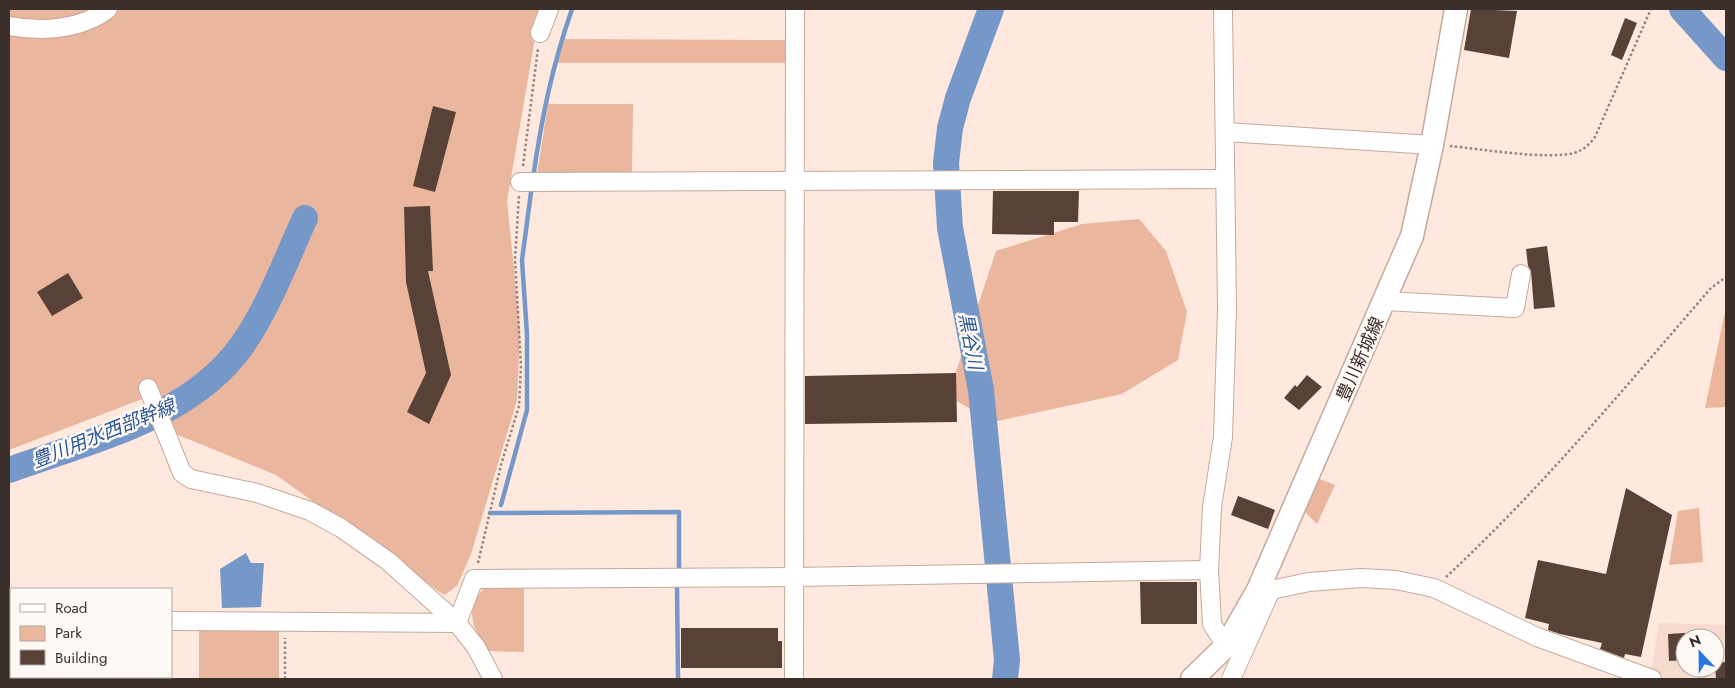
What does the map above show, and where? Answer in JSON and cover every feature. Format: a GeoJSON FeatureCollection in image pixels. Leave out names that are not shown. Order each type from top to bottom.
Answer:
{"type":"FeatureCollection","features":[{"type":"Feature","properties":{"kind":"main road","name":"豊川新城線"},"geometry":{"type":"LineString","coordinates":[[1192,679],[1226,646],[1264,590],[1412,236],[1432,145],[1456,9]]}},
{"type":"Feature","properties":{"kind":"street"},"geometry":{"type":"LineString","coordinates":[[9,26],[34,30],[49,29],[89,20],[108,9]]}},
{"type":"Feature","properties":{"kind":"street"},"geometry":{"type":"LineString","coordinates":[[540,33],[550,9]]}},
{"type":"Feature","properties":{"kind":"street"},"geometry":{"type":"LineString","coordinates":[[794,679],[795,9]]}},
{"type":"Feature","properties":{"kind":"street"},"geometry":{"type":"LineString","coordinates":[[1223,9],[1227,309],[1223,437],[1212,507],[1210,570],[1212,624],[1226,646]]}},
{"type":"Feature","properties":{"kind":"street"},"geometry":{"type":"LineString","coordinates":[[1226,132],[1432,145]]}},
{"type":"Feature","properties":{"kind":"street"},"geometry":{"type":"LineString","coordinates":[[520,182],[1225,179]]}},
{"type":"Feature","properties":{"kind":"street"},"geometry":{"type":"LineString","coordinates":[[1385,301],[1515,308],[1520,274]]}},
{"type":"Feature","properties":{"kind":"street"},"geometry":{"type":"LineString","coordinates":[[148,388],[182,473],[191,479],[257,493],[310,511],[341,528],[388,561],[457,622],[476,647],[493,679]]}},
{"type":"Feature","properties":{"kind":"street"},"geometry":{"type":"LineString","coordinates":[[457,622],[474,579],[793,578],[1210,570]]}},
{"type":"Feature","properties":{"kind":"street"},"geometry":{"type":"LineString","coordinates":[[1231,679],[1264,590],[1309,582],[1361,578],[1396,580],[1434,588],[1537,637],[1650,679]]}},
{"type":"Feature","properties":{"kind":"street"},"geometry":{"type":"LineString","coordinates":[[172,621],[457,622]]}},
{"type":"Feature","properties":{"kind":"path"},"geometry":{"type":"LineString","coordinates":[[1432,145],[1544,154],[1574,153],[1586,148],[1595,137],[1651,9]]}},
{"type":"Feature","properties":{"kind":"path"},"geometry":{"type":"LineString","coordinates":[[474,579],[502,465],[519,406],[521,366],[514,258],[520,182],[540,33]]}},
{"type":"Feature","properties":{"kind":"path"},"geometry":{"type":"LineString","coordinates":[[1434,588],[1490,536],[1584,434],[1711,288],[1726,277]]}},
{"type":"Feature","properties":{"kind":"path"},"geometry":{"type":"LineString","coordinates":[[285,621],[285,679]]}},
{"type":"Feature","properties":{"kind":"shaded area"},"geometry":{"type":"Polygon","coordinates":[[[1659,623],[1726,625],[1726,679],[1666,679],[1651,673],[1659,623]]]}},
{"type":"Feature","properties":{"kind":"green space"},"geometry":{"type":"Polygon","coordinates":[[[9,9],[540,9],[507,201],[520,329],[517,400],[471,554],[457,586],[444,595],[276,475],[178,435],[145,398],[9,450],[9,9]]]}},
{"type":"Feature","properties":{"kind":"green space"},"geometry":{"type":"Polygon","coordinates":[[[565,39],[787,40],[787,63],[557,63],[565,39]]]}},
{"type":"Feature","properties":{"kind":"green space"},"geometry":{"type":"Polygon","coordinates":[[[548,104],[633,104],[632,175],[537,175],[548,104]]]}},
{"type":"Feature","properties":{"kind":"green space"},"geometry":{"type":"Polygon","coordinates":[[[1139,219],[1166,251],[1187,312],[1178,360],[1122,394],[993,422],[948,396],[996,251],[1082,224],[1139,219]]]}},
{"type":"Feature","properties":{"kind":"green space"},"geometry":{"type":"Polygon","coordinates":[[[1726,307],[1726,407],[1705,408],[1726,307]]]}},
{"type":"Feature","properties":{"kind":"green space"},"geometry":{"type":"Polygon","coordinates":[[[1317,478],[1335,485],[1317,524],[1302,509],[1317,478]]]}},
{"type":"Feature","properties":{"kind":"green space"},"geometry":{"type":"Polygon","coordinates":[[[1699,508],[1703,562],[1669,565],[1678,511],[1699,508]]]}},
{"type":"Feature","properties":{"kind":"green space"},"geometry":{"type":"Polygon","coordinates":[[[487,586],[524,587],[524,652],[486,651],[474,626],[472,609],[474,601],[487,586]]]}},
{"type":"Feature","properties":{"kind":"green space"},"geometry":{"type":"Polygon","coordinates":[[[199,627],[279,628],[279,679],[199,679],[199,627]]]}},
{"type":"Feature","properties":{"kind":"water"},"geometry":{"type":"Polygon","coordinates":[[[246,553],[251,563],[264,563],[261,607],[222,608],[220,569],[246,553]]]}},
{"type":"Feature","properties":{"kind":"building"},"geometry":{"type":"Polygon","coordinates":[[[1471,9],[1517,11],[1509,58],[1464,50],[1471,9]]]}},
{"type":"Feature","properties":{"kind":"building"},"geometry":{"type":"Polygon","coordinates":[[[1625,18],[1637,23],[1622,60],[1611,55],[1625,18]]]}},
{"type":"Feature","properties":{"kind":"building"},"geometry":{"type":"Polygon","coordinates":[[[433,106],[456,112],[435,192],[413,186],[433,106]]]}},
{"type":"Feature","properties":{"kind":"building"},"geometry":{"type":"Polygon","coordinates":[[[993,191],[1079,191],[1078,222],[1054,222],[1054,235],[992,234],[993,191]]]}},
{"type":"Feature","properties":{"kind":"building"},"geometry":{"type":"Polygon","coordinates":[[[430,206],[433,271],[428,271],[451,375],[429,424],[407,412],[426,373],[406,282],[404,207],[430,206]]]}},
{"type":"Feature","properties":{"kind":"building"},"geometry":{"type":"Polygon","coordinates":[[[1547,246],[1555,307],[1534,309],[1531,271],[1528,266],[1526,249],[1547,246]]]}},
{"type":"Feature","properties":{"kind":"building"},"geometry":{"type":"Polygon","coordinates":[[[68,273],[83,298],[52,316],[37,292],[68,273]]]}},
{"type":"Feature","properties":{"kind":"building"},"geometry":{"type":"Polygon","coordinates":[[[956,373],[957,422],[805,424],[805,376],[956,373]]]}},
{"type":"Feature","properties":{"kind":"building"},"geometry":{"type":"Polygon","coordinates":[[[1307,375],[1322,387],[1299,410],[1284,398],[1307,375]]]}},
{"type":"Feature","properties":{"kind":"building"},"geometry":{"type":"Polygon","coordinates":[[[1626,488],[1672,515],[1641,657],[1625,654],[1624,658],[1600,649],[1602,643],[1560,634],[1548,630],[1549,624],[1525,618],[1538,560],[1606,574],[1626,488]]]}},
{"type":"Feature","properties":{"kind":"building"},"geometry":{"type":"Polygon","coordinates":[[[1238,496],[1275,510],[1268,529],[1231,515],[1238,496]]]}},
{"type":"Feature","properties":{"kind":"building"},"geometry":{"type":"Polygon","coordinates":[[[1140,582],[1197,582],[1197,624],[1141,624],[1140,582]]]}},
{"type":"Feature","properties":{"kind":"building"},"geometry":{"type":"Polygon","coordinates":[[[681,628],[778,628],[778,641],[782,641],[782,668],[681,668],[681,628]]]}},
{"type":"Feature","properties":{"kind":"building"},"geometry":{"type":"Polygon","coordinates":[[[1668,634],[1675,634],[1675,661],[1669,661],[1668,634]]]}},
{"type":"Feature","properties":{"kind":"building"},"geometry":{"type":"Polygon","coordinates":[[[1725,662],[1726,679],[1716,679],[1725,678],[1725,662]]]}},
{"type":"Feature","properties":{"kind":"waterway"},"geometry":{"type":"LineString","coordinates":[[533,178],[548,92],[572,9]]}},
{"type":"Feature","properties":{"kind":"waterway","name":"黒谷川"},"geometry":{"type":"LineString","coordinates":[[991,9],[958,98],[950,128],[946,163],[950,228],[981,390],[1007,660],[1005,679]]}},
{"type":"Feature","properties":{"kind":"waterway","name":"豊川用水西部幹線"},"geometry":{"type":"LineString","coordinates":[[1682,9],[1726,58]]}},
{"type":"Feature","properties":{"kind":"waterway"},"geometry":{"type":"LineString","coordinates":[[501,505],[527,410],[527,335],[522,260],[532,185]]}},
{"type":"Feature","properties":{"kind":"waterway","name":"豊川用水西部幹線"},"geometry":{"type":"LineString","coordinates":[[9,470],[137,424],[168,409],[196,391],[222,369],[243,344],[261,314],[277,283],[305,218]]}},
{"type":"Feature","properties":{"kind":"waterway"},"geometry":{"type":"LineString","coordinates":[[490,513],[679,512],[679,568]]}},
{"type":"Feature","properties":{"kind":"waterway"},"geometry":{"type":"LineString","coordinates":[[677,587],[678,679]]}}]}
